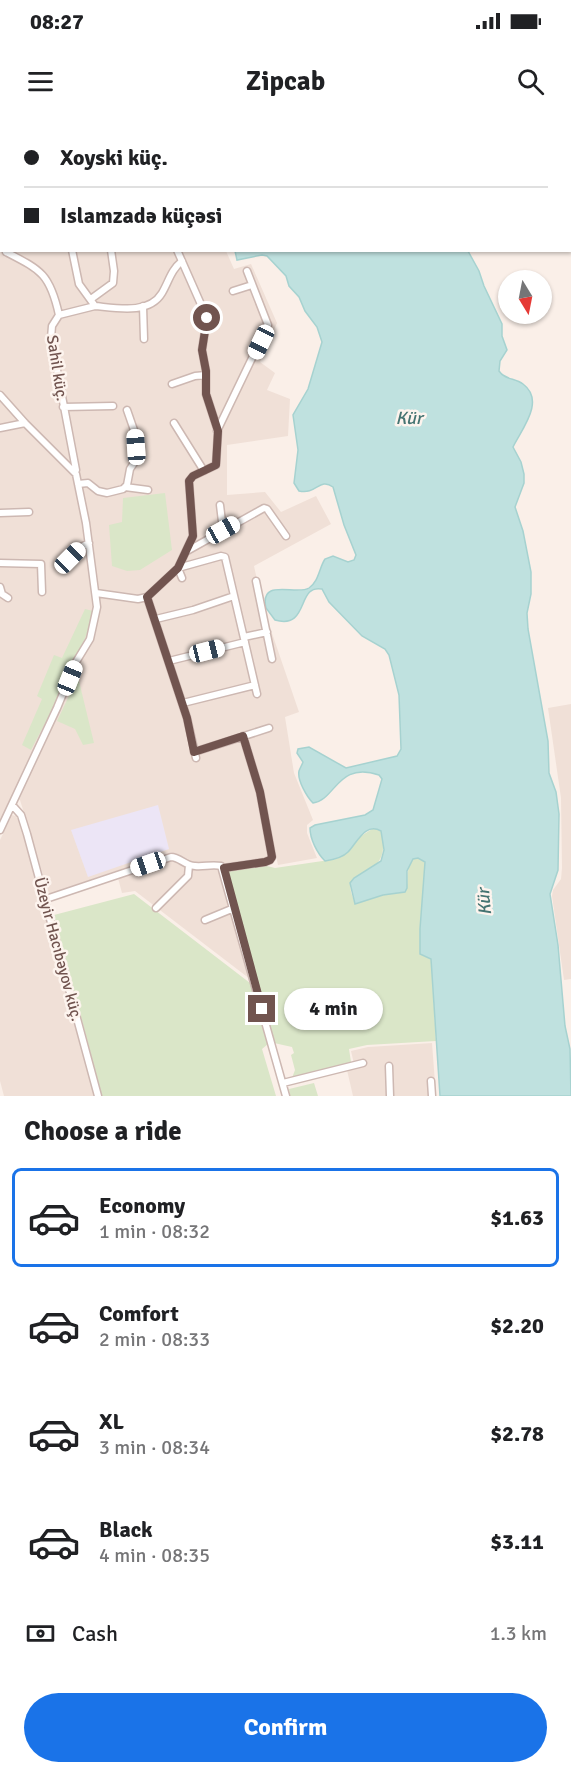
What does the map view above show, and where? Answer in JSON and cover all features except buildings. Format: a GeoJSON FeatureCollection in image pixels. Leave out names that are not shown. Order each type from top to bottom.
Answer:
{"type":"FeatureCollection","features":[{"type":"Feature","properties":{"kind":"street"},"geometry":{"type":"LineString","coordinates":[[72,252],[77,280],[95,306]]}},
{"type":"Feature","properties":{"kind":"street"},"geometry":{"type":"LineString","coordinates":[[91,299],[113,283],[111,252]]}},
{"type":"Feature","properties":{"kind":"street"},"geometry":{"type":"LineString","coordinates":[[96,593],[138,599],[147,597],[178,568],[193,536],[189,481],[193,476],[216,465],[217,430],[206,394],[202,346],[207,318],[178,252]]}},
{"type":"Feature","properties":{"kind":"street","name":"Sahil küç."},"geometry":{"type":"LineString","coordinates":[[0,830],[76,662],[90,639],[97,607],[89,543],[51,338],[52,326],[59,315],[55,297],[44,276],[36,268],[4,253]]}},
{"type":"Feature","properties":{"kind":"street"},"geometry":{"type":"LineString","coordinates":[[59,315],[95,306],[132,309],[143,306],[158,298],[172,271],[182,261]]}},
{"type":"Feature","properties":{"kind":"street"},"geometry":{"type":"LineString","coordinates":[[217,430],[267,330],[267,320],[247,271]]}},
{"type":"Feature","properties":{"kind":"street"},"geometry":{"type":"LineString","coordinates":[[233,291],[252,285]]}},
{"type":"Feature","properties":{"kind":"street"},"geometry":{"type":"LineString","coordinates":[[143,306],[144,339]]}},
{"type":"Feature","properties":{"kind":"street"},"geometry":{"type":"LineString","coordinates":[[171,384],[206,375]]}},
{"type":"Feature","properties":{"kind":"street"},"geometry":{"type":"LineString","coordinates":[[1,399],[76,474]]}},
{"type":"Feature","properties":{"kind":"street"},"geometry":{"type":"LineString","coordinates":[[63,407],[113,406]]}},
{"type":"Feature","properties":{"kind":"street"},"geometry":{"type":"LineString","coordinates":[[125,488],[131,466],[136,460],[135,433],[127,410]]}},
{"type":"Feature","properties":{"kind":"street"},"geometry":{"type":"LineString","coordinates":[[0,428],[25,423]]}},
{"type":"Feature","properties":{"kind":"street"},"geometry":{"type":"LineString","coordinates":[[174,423],[204,471]]}},
{"type":"Feature","properties":{"kind":"street"},"geometry":{"type":"LineString","coordinates":[[59,456],[72,451]]}},
{"type":"Feature","properties":{"kind":"street"},"geometry":{"type":"LineString","coordinates":[[78,484],[88,483],[98,491],[107,493],[125,488],[148,490]]}},
{"type":"Feature","properties":{"kind":"street"},"geometry":{"type":"LineString","coordinates":[[220,505],[223,530]]}},
{"type":"Feature","properties":{"kind":"street"},"geometry":{"type":"LineString","coordinates":[[187,551],[264,508],[286,536]]}},
{"type":"Feature","properties":{"kind":"street"},"geometry":{"type":"LineString","coordinates":[[0,513],[29,512]]}},
{"type":"Feature","properties":{"kind":"street"},"geometry":{"type":"LineString","coordinates":[[70,558],[81,547],[89,543]]}},
{"type":"Feature","properties":{"kind":"street"},"geometry":{"type":"LineString","coordinates":[[178,568],[224,556],[257,694]]}},
{"type":"Feature","properties":{"kind":"street"},"geometry":{"type":"LineString","coordinates":[[0,563],[41,564],[42,591]]}},
{"type":"Feature","properties":{"kind":"street"},"geometry":{"type":"LineString","coordinates":[[178,568],[182,578]]}},
{"type":"Feature","properties":{"kind":"street"},"geometry":{"type":"LineString","coordinates":[[256,581],[272,659]]}},
{"type":"Feature","properties":{"kind":"street"},"geometry":{"type":"LineString","coordinates":[[0,588],[2,594],[8,598]]}},
{"type":"Feature","properties":{"kind":"street"},"geometry":{"type":"LineString","coordinates":[[156,619],[193,610],[234,596]]}},
{"type":"Feature","properties":{"kind":"street"},"geometry":{"type":"LineString","coordinates":[[147,597],[183,703],[195,755],[269,728]]}},
{"type":"Feature","properties":{"kind":"street"},"geometry":{"type":"LineString","coordinates":[[169,661],[267,632]]}},
{"type":"Feature","properties":{"kind":"street"},"geometry":{"type":"LineString","coordinates":[[183,703],[255,685]]}},
{"type":"Feature","properties":{"kind":"street"},"geometry":{"type":"LineString","coordinates":[[46,899],[171,857],[176,857],[189,865],[217,865],[224,868],[270,860],[272,857],[260,792],[243,736]]}},
{"type":"Feature","properties":{"kind":"street","name":"Üzeyir Hacıbəyov küç."},"geometry":{"type":"LineString","coordinates":[[12,805],[18,810],[22,819],[46,899],[98,1096]]}},
{"type":"Feature","properties":{"kind":"street"},"geometry":{"type":"LineString","coordinates":[[156,908],[188,876],[189,865]]}},
{"type":"Feature","properties":{"kind":"street"},"geometry":{"type":"LineString","coordinates":[[224,868],[286,1096]]}},
{"type":"Feature","properties":{"kind":"street"},"geometry":{"type":"LineString","coordinates":[[206,920],[234,908]]}},
{"type":"Feature","properties":{"kind":"street"},"geometry":{"type":"LineString","coordinates":[[282,1083],[363,1063]]}},
{"type":"Feature","properties":{"kind":"street"},"geometry":{"type":"LineString","coordinates":[[389,1066],[390,1096]]}},
{"type":"Feature","properties":{"kind":"street"},"geometry":{"type":"LineString","coordinates":[[431,1081],[432,1096]]}},
{"type":"Feature","properties":{"kind":"shaded area"},"geometry":{"type":"Polygon","coordinates":[[[0,252],[226,252],[234,269],[251,264],[277,323],[260,362],[275,373],[267,390],[290,399],[288,436],[227,445],[227,495],[265,492],[281,512],[316,496],[331,524],[254,566],[263,607],[299,712],[285,717],[294,773],[313,820],[307,825],[307,833],[317,858],[278,865],[276,856],[227,863],[193,863],[171,852],[49,894],[20,800],[10,800],[0,823],[0,252]]]}},
{"type":"Feature","properties":{"kind":"shaded area"},"geometry":{"type":"Polygon","coordinates":[[[571,704],[571,979],[564,980],[552,896],[553,890],[561,879],[561,798],[548,708],[571,704]]]}},
{"type":"Feature","properties":{"kind":"shaded area"},"geometry":{"type":"Polygon","coordinates":[[[158,805],[169,849],[88,877],[71,830],[158,805]]]}},
{"type":"Feature","properties":{"kind":"shaded area"},"geometry":{"type":"Polygon","coordinates":[[[12,815],[16,816],[21,825],[96,1096],[4,1096],[0,1081],[0,840],[12,815]]]}},
{"type":"Feature","properties":{"kind":"shaded area"},"geometry":{"type":"Polygon","coordinates":[[[174,859],[185,868],[192,870],[220,868],[250,979],[135,891],[122,893],[118,878],[174,859]]]}},
{"type":"Feature","properties":{"kind":"shaded area"},"geometry":{"type":"Polygon","coordinates":[[[432,1043],[436,1096],[353,1096],[347,1070],[355,1068],[351,1051],[368,1047],[432,1043]]]}},
{"type":"Feature","properties":{"kind":"green space"},"geometry":{"type":"Polygon","coordinates":[[[165,493],[172,550],[140,570],[127,571],[112,566],[109,525],[122,522],[123,498],[165,493]]]}},
{"type":"Feature","properties":{"kind":"green space"},"geometry":{"type":"Polygon","coordinates":[[[85,609],[93,611],[82,647],[31,750],[22,745],[42,699],[37,696],[54,655],[62,658],[85,609]]]}},
{"type":"Feature","properties":{"kind":"green space"},"geometry":{"type":"Polygon","coordinates":[[[78,677],[94,743],[83,745],[75,729],[57,721],[78,677]]]}},
{"type":"Feature","properties":{"kind":"green space"},"geometry":{"type":"Polygon","coordinates":[[[372,829],[379,829],[382,833],[383,852],[371,869],[350,885],[355,904],[383,895],[405,892],[411,862],[415,857],[425,862],[420,954],[431,959],[436,1041],[367,1045],[349,1049],[351,1062],[292,1078],[295,1070],[291,1055],[294,1053],[292,1047],[274,1043],[228,871],[263,865],[275,868],[336,859],[347,853],[361,836],[372,829]]]}},
{"type":"Feature","properties":{"kind":"green space"},"geometry":{"type":"Polygon","coordinates":[[[134,894],[250,983],[268,1044],[262,1049],[276,1096],[102,1096],[54,915],[134,894]]]}},
{"type":"Feature","properties":{"kind":"green space"},"geometry":{"type":"Polygon","coordinates":[[[314,1083],[318,1096],[290,1096],[289,1089],[314,1083]]]}},
{"type":"Feature","properties":{"kind":"water","name":"Kür"},"geometry":{"type":"Polygon","coordinates":[[[235,252],[469,252],[498,316],[498,324],[502,324],[502,336],[507,350],[500,361],[499,371],[504,376],[523,384],[530,391],[532,407],[530,416],[513,447],[524,474],[524,483],[515,507],[523,531],[531,572],[531,594],[527,613],[528,629],[548,741],[549,773],[556,792],[559,814],[558,870],[550,894],[558,945],[565,1026],[570,1049],[571,1096],[440,1096],[431,959],[420,954],[425,862],[418,858],[413,859],[407,871],[405,892],[383,895],[355,904],[350,883],[381,861],[384,850],[381,831],[370,829],[366,831],[346,854],[325,861],[313,841],[310,828],[315,825],[365,815],[373,810],[382,779],[379,775],[365,772],[354,773],[346,777],[321,800],[313,803],[301,783],[299,771],[303,762],[297,753],[298,749],[309,747],[346,768],[397,756],[401,749],[399,695],[389,655],[385,649],[362,636],[329,602],[322,589],[314,589],[309,593],[293,619],[275,620],[266,608],[265,599],[273,590],[309,588],[315,582],[325,559],[333,556],[348,562],[354,560],[356,555],[333,487],[324,484],[305,492],[299,491],[294,483],[298,450],[293,415],[308,389],[322,342],[317,327],[305,311],[299,297],[289,286],[286,276],[267,256],[237,260],[235,252]]]}},
{"type":"Feature","properties":{"kind":"route"},"geometry":{"type":"LineString","coordinates":[[207,318],[202,350],[208,406],[218,431],[216,465],[193,476],[189,481],[193,536],[178,568],[147,597],[187,718],[194,752],[243,736],[260,792],[272,857],[265,862],[224,868],[262,1009]]}}]}
